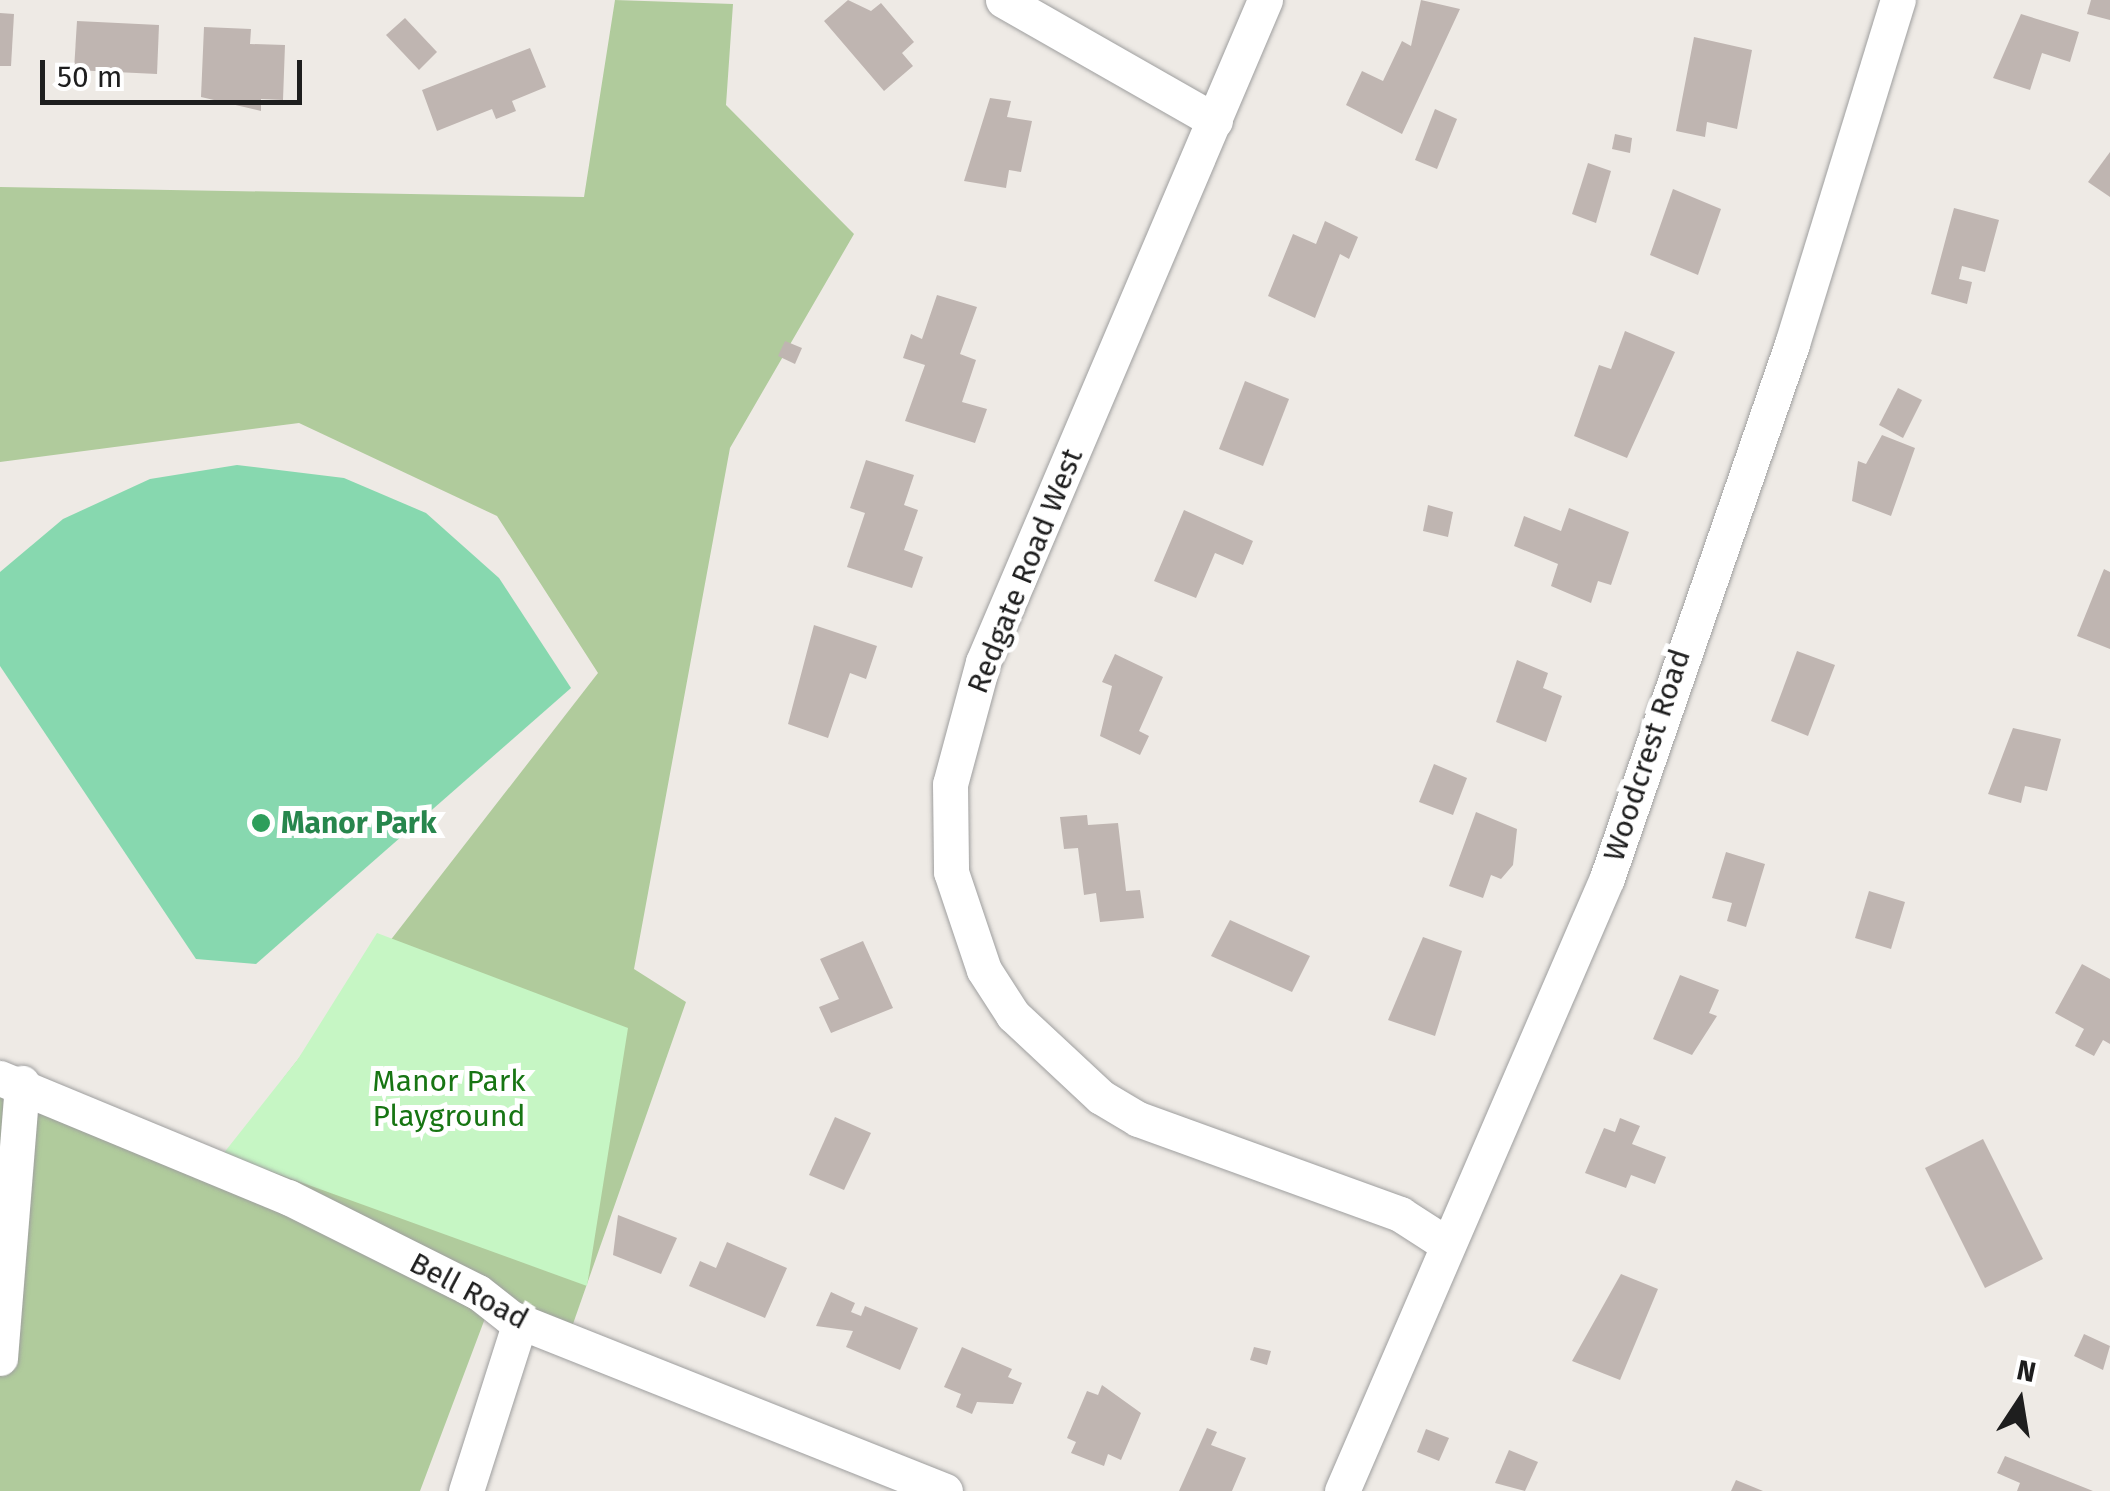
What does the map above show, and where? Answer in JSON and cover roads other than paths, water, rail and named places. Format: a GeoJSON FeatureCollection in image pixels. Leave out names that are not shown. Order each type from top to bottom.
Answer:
{"type":"FeatureCollection","features":[{"type":"Feature","properties":{"kind":"street"},"geometry":{"type":"LineString","coordinates":[[1003,0],[1215,120]]}},
{"type":"Feature","properties":{"kind":"street","name":"Redgate Road West"},"geometry":{"type":"LineString","coordinates":[[1264,0],[984,662],[950,784],[951,872],[977,954],[1013,1014],[1100,1096],[1138,1119],[1400,1214],[1445,1243]]}},
{"type":"Feature","properties":{"kind":"street","name":"Woodcrest Road"},"geometry":{"type":"LineString","coordinates":[[1342,1491],[1445,1243],[1607,878],[1898,0]]}},
{"type":"Feature","properties":{"kind":"street"},"geometry":{"type":"LineString","coordinates":[[0,1358],[11,1080]]}},
{"type":"Feature","properties":{"kind":"street","name":"Bell Road"},"geometry":{"type":"LineString","coordinates":[[11,1080],[288,1198],[520,1322],[945,1491]]}},
{"type":"Feature","properties":{"kind":"street"},"geometry":{"type":"LineString","coordinates":[[466,1491],[520,1322]]}},
{"type":"Feature","properties":{"kind":"place","name":"Manor Park"},"geometry":{"type":"Point","coordinates":[261,823]}},
{"type":"Feature","properties":{"kind":"park label","name":"Manor Park Playground"},"geometry":{"type":"Point","coordinates":[449,1098]}}]}
